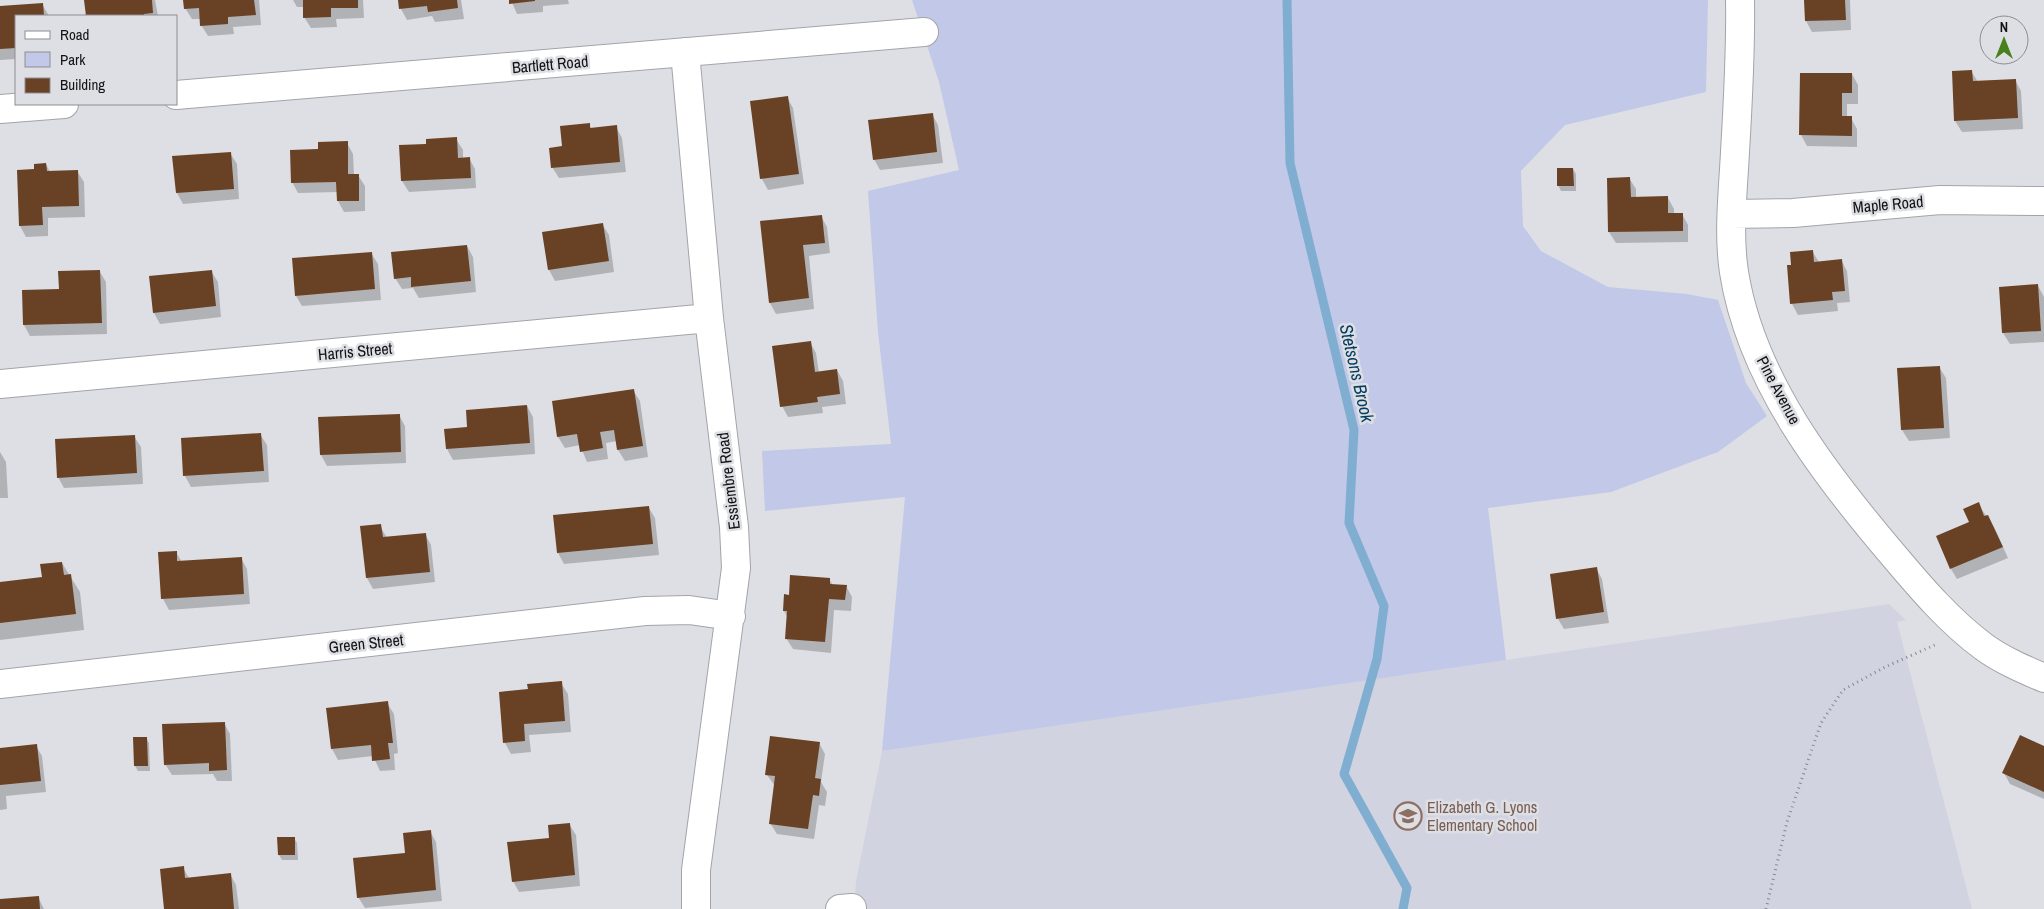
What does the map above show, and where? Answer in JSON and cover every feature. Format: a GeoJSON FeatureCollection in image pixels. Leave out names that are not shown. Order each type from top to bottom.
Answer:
{"type":"FeatureCollection","features":[{"type":"Feature","properties":{"kind":"street","name":"Pine Avenue"},"geometry":{"type":"LineString","coordinates":[[1740,0],[1740,64],[1732,214],[1732,254],[1739,293],[1762,360],[1780,396],[1824,468],[1860,517],[1922,589],[1965,632],[2007,661],[2044,678]]}},
{"type":"Feature","properties":{"kind":"street","name":"Bartlett Road"},"geometry":{"type":"LineString","coordinates":[[178,94],[924,32]]}},
{"type":"Feature","properties":{"kind":"street","name":"Essiembre Road"},"geometry":{"type":"LineString","coordinates":[[685,52],[709,318],[734,527],[736,568],[696,870],[696,909]]}},
{"type":"Feature","properties":{"kind":"street"},"geometry":{"type":"LineString","coordinates":[[0,109],[51,105]]}},
{"type":"Feature","properties":{"kind":"street","name":"Maple Road"},"geometry":{"type":"LineString","coordinates":[[1732,214],[1778,214],[1940,200],[2044,201]]}},
{"type":"Feature","properties":{"kind":"street","name":"Harris Street"},"geometry":{"type":"LineString","coordinates":[[0,384],[709,318]]}},
{"type":"Feature","properties":{"kind":"street","name":"Green Street"},"geometry":{"type":"LineString","coordinates":[[0,684],[645,611],[689,610],[731,616]]}},
{"type":"Feature","properties":{"kind":"path"},"geometry":{"type":"LineString","coordinates":[[1766,909],[1787,822],[1821,723],[1843,690],[1885,667],[1965,632]]}},
{"type":"Feature","properties":{"kind":"shaded area","name":"Elizabeth G. Lyons Elementary School"},"geometry":{"type":"Polygon","coordinates":[[[1889,604],[1906,620],[1897,622],[1972,909],[854,909],[856,881],[882,751],[1889,604]]]}},
{"type":"Feature","properties":{"kind":"green space"},"geometry":{"type":"Polygon","coordinates":[[[912,0],[1708,0],[1706,92],[1565,125],[1521,171],[1523,226],[1541,251],[1608,287],[1687,294],[1718,300],[1746,383],[1767,416],[1718,452],[1611,492],[1488,508],[1506,660],[882,751],[905,497],[765,511],[762,451],[891,444],[878,332],[868,191],[959,170],[939,82],[912,0]]]}},
{"type":"Feature","properties":{"kind":"building"},"geometry":{"type":"Polygon","coordinates":[[[84,0],[152,0],[153,13],[144,15],[86,15],[84,0]]]}},
{"type":"Feature","properties":{"kind":"building"},"geometry":{"type":"Polygon","coordinates":[[[183,0],[254,0],[256,15],[228,17],[228,24],[200,26],[199,8],[184,9],[183,0]]]}},
{"type":"Feature","properties":{"kind":"building"},"geometry":{"type":"Polygon","coordinates":[[[303,0],[358,0],[358,8],[331,8],[331,17],[303,18],[303,0]]]}},
{"type":"Feature","properties":{"kind":"building"},"geometry":{"type":"Polygon","coordinates":[[[398,0],[457,0],[458,8],[428,12],[427,6],[399,9],[398,0]]]}},
{"type":"Feature","properties":{"kind":"building"},"geometry":{"type":"Polygon","coordinates":[[[509,0],[535,0],[535,1],[509,4],[509,0]]]}},
{"type":"Feature","properties":{"kind":"building"},"geometry":{"type":"Polygon","coordinates":[[[1804,0],[1845,0],[1846,20],[1805,21],[1804,0]]]}},
{"type":"Feature","properties":{"kind":"building"},"geometry":{"type":"Polygon","coordinates":[[[43,3],[44,15],[15,15],[15,48],[0,49],[0,6],[43,3]]]}},
{"type":"Feature","properties":{"kind":"building"},"geometry":{"type":"Polygon","coordinates":[[[1972,70],[1973,81],[2016,79],[2018,118],[1954,121],[1952,71],[1972,70]]]}},
{"type":"Feature","properties":{"kind":"building"},"geometry":{"type":"Polygon","coordinates":[[[1800,73],[1852,73],[1852,93],[1842,93],[1842,116],[1852,116],[1852,136],[1799,135],[1800,73]]]}},
{"type":"Feature","properties":{"kind":"building"},"geometry":{"type":"Polygon","coordinates":[[[788,96],[799,174],[760,179],[750,101],[788,96]]]}},
{"type":"Feature","properties":{"kind":"building"},"geometry":{"type":"Polygon","coordinates":[[[933,113],[937,152],[873,160],[868,120],[933,113]]]}},
{"type":"Feature","properties":{"kind":"building"},"geometry":{"type":"Polygon","coordinates":[[[590,123],[590,128],[617,125],[620,162],[551,168],[549,148],[562,146],[560,126],[590,123]]]}},
{"type":"Feature","properties":{"kind":"building"},"geometry":{"type":"Polygon","coordinates":[[[457,137],[458,158],[470,157],[471,178],[401,181],[399,145],[426,144],[426,139],[457,137]]]}},
{"type":"Feature","properties":{"kind":"building"},"geometry":{"type":"Polygon","coordinates":[[[348,141],[348,174],[359,174],[359,201],[337,201],[336,182],[291,183],[290,150],[318,149],[318,142],[348,141]]]}},
{"type":"Feature","properties":{"kind":"building"},"geometry":{"type":"Polygon","coordinates":[[[231,152],[234,189],[176,193],[172,156],[231,152]]]}},
{"type":"Feature","properties":{"kind":"building"},"geometry":{"type":"Polygon","coordinates":[[[46,163],[47,171],[78,170],[79,206],[42,207],[43,225],[19,226],[17,170],[34,169],[34,164],[46,163]]]}},
{"type":"Feature","properties":{"kind":"building"},"geometry":{"type":"Polygon","coordinates":[[[1557,168],[1573,168],[1574,186],[1557,186],[1557,168]]]}},
{"type":"Feature","properties":{"kind":"building"},"geometry":{"type":"Polygon","coordinates":[[[1630,177],[1631,197],[1668,196],[1668,213],[1683,213],[1683,231],[1608,232],[1607,178],[1630,177]]]}},
{"type":"Feature","properties":{"kind":"building"},"geometry":{"type":"Polygon","coordinates":[[[822,215],[825,243],[803,245],[809,298],[769,303],[760,221],[822,215]]]}},
{"type":"Feature","properties":{"kind":"building"},"geometry":{"type":"Polygon","coordinates":[[[603,223],[609,261],[548,270],[542,232],[603,223]]]}},
{"type":"Feature","properties":{"kind":"building"},"geometry":{"type":"Polygon","coordinates":[[[467,245],[471,281],[411,287],[411,277],[394,279],[391,252],[467,245]]]}},
{"type":"Feature","properties":{"kind":"building"},"geometry":{"type":"Polygon","coordinates":[[[1813,250],[1814,262],[1842,259],[1845,291],[1832,292],[1833,300],[1790,304],[1787,265],[1791,265],[1790,252],[1813,250]]]}},
{"type":"Feature","properties":{"kind":"building"},"geometry":{"type":"Polygon","coordinates":[[[372,252],[375,289],[295,296],[292,258],[372,252]]]}},
{"type":"Feature","properties":{"kind":"building"},"geometry":{"type":"Polygon","coordinates":[[[100,270],[102,323],[23,325],[22,290],[59,289],[58,271],[100,270]]]}},
{"type":"Feature","properties":{"kind":"building"},"geometry":{"type":"Polygon","coordinates":[[[212,270],[216,306],[153,313],[149,276],[212,270]]]}},
{"type":"Feature","properties":{"kind":"building"},"geometry":{"type":"Polygon","coordinates":[[[2038,284],[2041,331],[2002,333],[1999,287],[2038,284]]]}},
{"type":"Feature","properties":{"kind":"building"},"geometry":{"type":"Polygon","coordinates":[[[811,341],[815,372],[837,369],[840,394],[817,397],[818,402],[780,407],[772,346],[811,341]]]}},
{"type":"Feature","properties":{"kind":"building"},"geometry":{"type":"Polygon","coordinates":[[[1940,366],[1944,428],[1901,430],[1897,368],[1940,366]]]}},
{"type":"Feature","properties":{"kind":"building"},"geometry":{"type":"Polygon","coordinates":[[[634,389],[643,446],[617,450],[614,430],[600,432],[603,448],[580,452],[577,434],[557,437],[552,401],[634,389]]]}},
{"type":"Feature","properties":{"kind":"building"},"geometry":{"type":"Polygon","coordinates":[[[527,405],[530,443],[446,449],[444,429],[467,427],[466,410],[527,405]]]}},
{"type":"Feature","properties":{"kind":"building"},"geometry":{"type":"Polygon","coordinates":[[[400,414],[401,452],[320,455],[318,417],[400,414]]]}},
{"type":"Feature","properties":{"kind":"building"},"geometry":{"type":"Polygon","coordinates":[[[261,433],[264,471],[183,476],[181,438],[261,433]]]}},
{"type":"Feature","properties":{"kind":"building"},"geometry":{"type":"Polygon","coordinates":[[[135,435],[137,473],[57,478],[55,439],[135,435]]]}},
{"type":"Feature","properties":{"kind":"building"},"geometry":{"type":"Polygon","coordinates":[[[1979,502],[1984,516],[1988,515],[2003,547],[1950,569],[1936,536],[1969,522],[1963,509],[1979,502]]]}},
{"type":"Feature","properties":{"kind":"building"},"geometry":{"type":"Polygon","coordinates":[[[649,506],[653,544],[557,553],[553,515],[649,506]]]}},
{"type":"Feature","properties":{"kind":"building"},"geometry":{"type":"Polygon","coordinates":[[[381,524],[383,537],[426,533],[430,572],[366,578],[360,526],[381,524]]]}},
{"type":"Feature","properties":{"kind":"building"},"geometry":{"type":"Polygon","coordinates":[[[177,551],[177,561],[242,557],[244,594],[161,599],[158,552],[177,551]]]}},
{"type":"Feature","properties":{"kind":"building"},"geometry":{"type":"Polygon","coordinates":[[[62,562],[64,575],[71,574],[76,614],[0,623],[0,582],[42,577],[40,564],[62,562]]]}},
{"type":"Feature","properties":{"kind":"building"},"geometry":{"type":"Polygon","coordinates":[[[1597,567],[1604,612],[1556,619],[1550,574],[1597,567]]]}},
{"type":"Feature","properties":{"kind":"building"},"geometry":{"type":"Polygon","coordinates":[[[790,575],[830,578],[830,584],[847,585],[845,600],[829,599],[825,642],[785,639],[787,611],[783,611],[784,594],[789,595],[790,575]]]}},
{"type":"Feature","properties":{"kind":"building"},"geometry":{"type":"Polygon","coordinates":[[[562,681],[565,721],[524,724],[525,741],[503,743],[499,692],[528,689],[527,684],[562,681]]]}},
{"type":"Feature","properties":{"kind":"building"},"geometry":{"type":"Polygon","coordinates":[[[388,701],[393,743],[388,743],[390,759],[372,761],[371,745],[331,749],[326,708],[388,701]]]}},
{"type":"Feature","properties":{"kind":"building"},"geometry":{"type":"Polygon","coordinates":[[[225,722],[227,770],[209,771],[209,763],[164,765],[162,724],[225,722]]]}},
{"type":"Feature","properties":{"kind":"building"},"geometry":{"type":"Polygon","coordinates":[[[2020,735],[2044,746],[2044,792],[2002,773],[2020,735]]]}},
{"type":"Feature","properties":{"kind":"building"},"geometry":{"type":"Polygon","coordinates":[[[770,736],[820,742],[815,778],[821,779],[819,796],[813,795],[808,829],[769,824],[775,776],[765,775],[770,736]]]}},
{"type":"Feature","properties":{"kind":"building"},"geometry":{"type":"Polygon","coordinates":[[[133,737],[147,737],[148,766],[134,766],[133,737]]]}},
{"type":"Feature","properties":{"kind":"building"},"geometry":{"type":"Polygon","coordinates":[[[37,744],[41,781],[0,785],[0,748],[37,744]]]}},
{"type":"Feature","properties":{"kind":"building"},"geometry":{"type":"Polygon","coordinates":[[[570,823],[575,875],[512,882],[507,842],[549,838],[548,825],[570,823]]]}},
{"type":"Feature","properties":{"kind":"building"},"geometry":{"type":"Polygon","coordinates":[[[431,830],[436,890],[357,898],[353,858],[405,853],[403,833],[431,830]]]}},
{"type":"Feature","properties":{"kind":"building"},"geometry":{"type":"Polygon","coordinates":[[[277,837],[295,837],[295,855],[278,855],[277,837]]]}},
{"type":"Feature","properties":{"kind":"building"},"geometry":{"type":"Polygon","coordinates":[[[184,866],[185,878],[231,873],[234,909],[164,909],[160,869],[184,866]]]}},
{"type":"Feature","properties":{"kind":"building"},"geometry":{"type":"Polygon","coordinates":[[[39,896],[40,909],[0,909],[0,899],[39,896]]]}},
{"type":"Feature","properties":{"kind":"waterway","name":"Stetsons Brook"},"geometry":{"type":"LineString","coordinates":[[1287,0],[1290,163],[1354,430],[1349,523],[1384,606],[1377,659],[1344,774],[1407,888],[1403,909]]}},
{"type":"Feature","properties":{"kind":"place","name":"Elizabeth G. Lyons Elementary School"},"geometry":{"type":"Point","coordinates":[1408,816]}}]}
